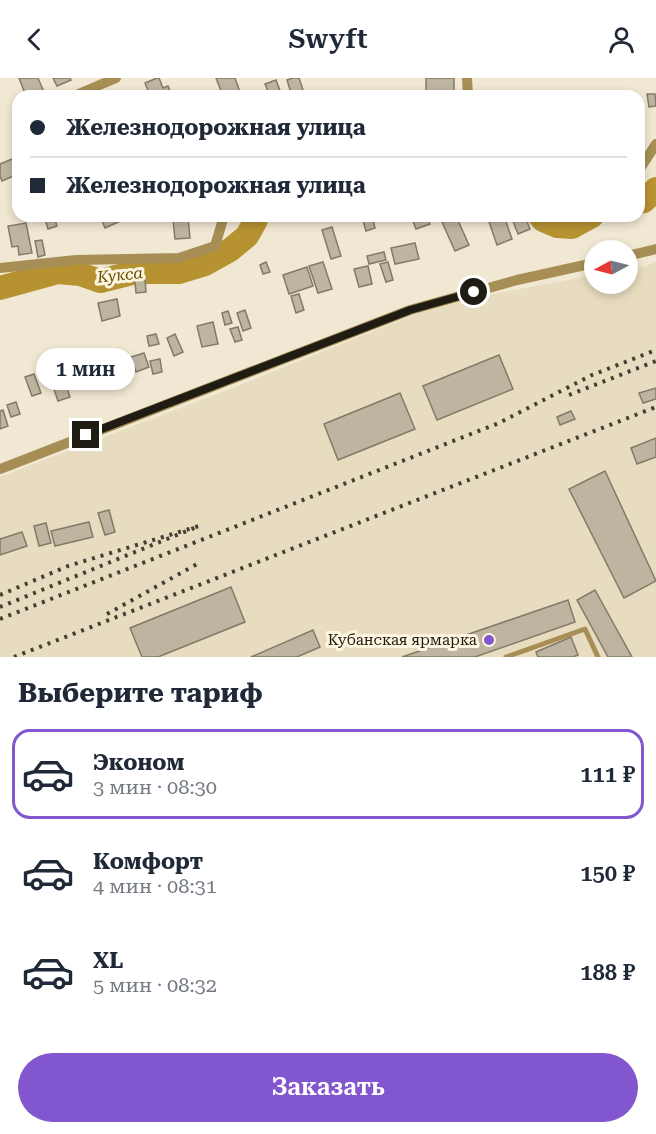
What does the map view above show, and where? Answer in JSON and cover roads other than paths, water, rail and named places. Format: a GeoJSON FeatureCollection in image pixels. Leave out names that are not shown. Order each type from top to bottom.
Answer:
{"type":"FeatureCollection","features":[{"type":"Feature","properties":{"kind":"street"},"geometry":{"type":"LineString","coordinates":[[85,90],[102,81],[116,78]]}},
{"type":"Feature","properties":{"kind":"street"},"geometry":{"type":"LineString","coordinates":[[645,161],[656,144]]}},
{"type":"Feature","properties":{"kind":"street"},"geometry":{"type":"LineString","coordinates":[[0,268],[76,260],[179,258],[215,246],[222,222]]}},
{"type":"Feature","properties":{"kind":"street"},"geometry":{"type":"LineString","coordinates":[[638,253],[656,249]]}},
{"type":"Feature","properties":{"kind":"street"},"geometry":{"type":"LineString","coordinates":[[0,469],[410,310],[517,280],[584,265]]}},
{"type":"Feature","properties":{"kind":"lane"},"geometry":{"type":"LineString","coordinates":[[506,657],[585,629],[598,657]]}},
{"type":"Feature","properties":{"kind":"waterway","name":"Кукса"},"geometry":{"type":"LineString","coordinates":[[645,200],[656,189]]}},
{"type":"Feature","properties":{"kind":"waterway","name":"Кукса"},"geometry":{"type":"LineString","coordinates":[[0,288],[58,272],[80,274],[100,281],[136,272],[179,272],[205,264],[230,250],[247,236],[255,222]]}},
{"type":"Feature","properties":{"kind":"waterway","name":"Кукса"},"geometry":{"type":"LineString","coordinates":[[548,222],[557,226],[572,227],[581,222]]}},
{"type":"Feature","properties":{"kind":"railway"},"geometry":{"type":"LineString","coordinates":[[0,619],[499,423],[592,375],[656,350]]}},
{"type":"Feature","properties":{"kind":"railway"},"geometry":{"type":"LineString","coordinates":[[569,395],[656,361]]}},
{"type":"Feature","properties":{"kind":"railway"},"geometry":{"type":"LineString","coordinates":[[14,657],[656,407]]}},
{"type":"Feature","properties":{"kind":"railway"},"geometry":{"type":"LineString","coordinates":[[0,595],[68,566],[199,526],[0,607]]}},
{"type":"Feature","properties":{"kind":"railway"},"geometry":{"type":"LineString","coordinates":[[107,614],[199,563]]}},
{"type":"Feature","properties":{"kind":"place","name":"Кубанская ярмарка"},"geometry":{"type":"Point","coordinates":[489,640]}}]}
